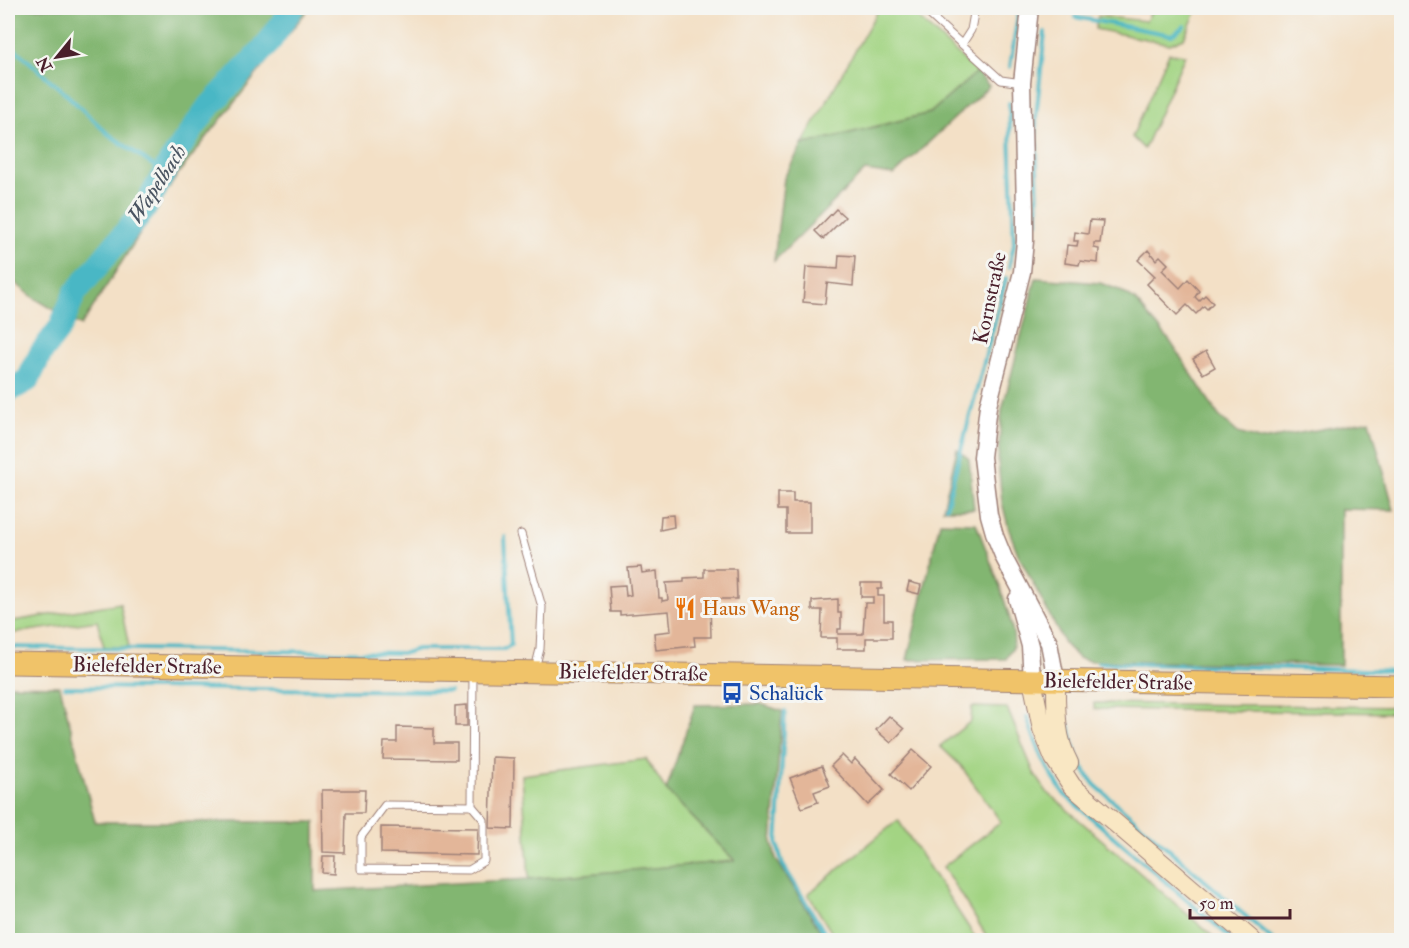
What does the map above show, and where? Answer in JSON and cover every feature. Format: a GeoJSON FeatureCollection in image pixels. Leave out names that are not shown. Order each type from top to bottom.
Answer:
{"type":"FeatureCollection","features":[{"type":"Feature","properties":{"kind":"main road","name":"Bielefelder Straße"},"geometry":{"type":"LineString","coordinates":[[8,663],[1401,686]]}},
{"type":"Feature","properties":{"kind":"main road"},"geometry":{"type":"LineString","coordinates":[[1032,680],[1042,729],[1054,758],[1072,786],[1252,940]]}},
{"type":"Feature","properties":{"kind":"main road"},"geometry":{"type":"LineString","coordinates":[[1056,680],[1056,726],[1064,753],[1078,782],[1123,829]]}},
{"type":"Feature","properties":{"kind":"street","name":"Kornstraße"},"geometry":{"type":"LineString","coordinates":[[1030,8],[1022,83],[1025,241],[1022,272],[987,416],[982,457],[1008,575],[1021,610],[1030,646],[1032,680]]}},
{"type":"Feature","properties":{"kind":"street","name":"Kornstraße"},"geometry":{"type":"LineString","coordinates":[[1004,558],[1049,643],[1056,680]]}},
{"type":"Feature","properties":{"kind":"lane"},"geometry":{"type":"LineString","coordinates":[[922,8],[1001,80],[1022,83]]}},
{"type":"Feature","properties":{"kind":"lane"},"geometry":{"type":"LineString","coordinates":[[962,44],[971,30],[975,8]]}},
{"type":"Feature","properties":{"kind":"lane"},"geometry":{"type":"LineString","coordinates":[[521,534],[542,607],[540,649],[534,671]]}},
{"type":"Feature","properties":{"kind":"lane"},"geometry":{"type":"LineString","coordinates":[[472,806],[385,805],[361,837],[361,869],[469,870],[484,861],[484,820],[472,806],[473,670]]}},
{"type":"Feature","properties":{"kind":"green space"},"geometry":{"type":"Polygon","coordinates":[[[8,8],[309,8],[178,174],[81,326],[34,298],[8,277],[8,8]]]}},
{"type":"Feature","properties":{"kind":"green space"},"geometry":{"type":"Polygon","coordinates":[[[879,8],[907,8],[977,72],[930,113],[802,145],[879,8]]]}},
{"type":"Feature","properties":{"kind":"green space"},"geometry":{"type":"Polygon","coordinates":[[[1153,8],[1198,8],[1184,38],[1170,44],[1095,29],[1098,16],[1146,21],[1153,8]]]}},
{"type":"Feature","properties":{"kind":"green space"},"geometry":{"type":"Polygon","coordinates":[[[1169,53],[1185,55],[1144,149],[1132,137],[1169,53]]]}},
{"type":"Feature","properties":{"kind":"green space"},"geometry":{"type":"Polygon","coordinates":[[[977,72],[989,86],[894,175],[865,171],[774,261],[784,178],[802,145],[930,113],[977,72]]]}},
{"type":"Feature","properties":{"kind":"green space"},"geometry":{"type":"Polygon","coordinates":[[[1036,278],[1100,283],[1119,290],[1135,300],[1170,341],[1219,416],[1238,433],[1262,440],[1370,420],[1394,510],[1341,509],[1341,665],[1090,661],[1078,658],[1064,643],[1018,554],[1009,530],[1002,502],[998,461],[1002,410],[1036,278]]]}},
{"type":"Feature","properties":{"kind":"green space"},"geometry":{"type":"Polygon","coordinates":[[[957,449],[969,459],[974,509],[943,509],[957,449]]]}},
{"type":"Feature","properties":{"kind":"green space"},"geometry":{"type":"Polygon","coordinates":[[[940,522],[976,523],[1011,623],[1013,647],[1006,659],[907,660],[940,522]]]}},
{"type":"Feature","properties":{"kind":"green space"},"geometry":{"type":"Polygon","coordinates":[[[120,603],[129,647],[104,647],[97,621],[8,634],[8,622],[120,603]]]}},
{"type":"Feature","properties":{"kind":"green space"},"geometry":{"type":"Polygon","coordinates":[[[8,685],[60,686],[95,822],[315,822],[315,891],[529,879],[735,861],[666,790],[695,705],[761,704],[782,711],[772,843],[776,859],[826,940],[8,940],[8,685]]]}},
{"type":"Feature","properties":{"kind":"green space"},"geometry":{"type":"Polygon","coordinates":[[[1094,703],[1401,707],[1402,713],[1094,709],[1094,703]]]}},
{"type":"Feature","properties":{"kind":"green space"},"geometry":{"type":"Polygon","coordinates":[[[972,707],[1007,708],[1034,773],[1047,792],[1217,940],[989,940],[943,867],[1001,822],[961,766],[940,746],[971,721],[972,707]]]}},
{"type":"Feature","properties":{"kind":"green space"},"geometry":{"type":"Polygon","coordinates":[[[646,759],[666,790],[735,861],[529,879],[522,775],[646,759]]]}},
{"type":"Feature","properties":{"kind":"green space"},"geometry":{"type":"Polygon","coordinates":[[[898,820],[977,940],[836,940],[808,894],[898,820]]]}},
{"type":"Feature","properties":{"kind":"building"},"geometry":{"type":"Polygon","coordinates":[[[836,209],[845,217],[823,239],[815,231],[836,209]]]}},
{"type":"Feature","properties":{"kind":"building"},"geometry":{"type":"Polygon","coordinates":[[[1090,220],[1103,221],[1100,243],[1094,243],[1094,248],[1099,249],[1098,263],[1080,261],[1079,265],[1065,263],[1067,245],[1077,246],[1078,241],[1074,241],[1075,232],[1088,234],[1090,220]]]}},
{"type":"Feature","properties":{"kind":"building"},"geometry":{"type":"Polygon","coordinates":[[[1148,250],[1156,260],[1160,256],[1168,264],[1162,270],[1180,288],[1188,279],[1199,291],[1195,297],[1199,301],[1205,295],[1213,303],[1207,309],[1204,306],[1196,314],[1187,305],[1177,315],[1147,284],[1155,276],[1138,260],[1148,250]]]}},
{"type":"Feature","properties":{"kind":"building"},"geometry":{"type":"Polygon","coordinates":[[[839,255],[855,256],[853,286],[827,283],[825,304],[803,302],[806,267],[838,269],[839,255]]]}},
{"type":"Feature","properties":{"kind":"building"},"geometry":{"type":"Polygon","coordinates":[[[1206,351],[1215,367],[1203,374],[1193,359],[1206,351]]]}},
{"type":"Feature","properties":{"kind":"building"},"geometry":{"type":"Polygon","coordinates":[[[778,493],[793,493],[793,502],[810,502],[810,533],[786,533],[786,510],[778,510],[778,493]]]}},
{"type":"Feature","properties":{"kind":"building"},"geometry":{"type":"Polygon","coordinates":[[[673,515],[674,527],[660,530],[661,516],[673,515]]]}},
{"type":"Feature","properties":{"kind":"building","name":"Haus Wang"},"geometry":{"type":"Polygon","coordinates":[[[641,567],[642,573],[657,571],[659,598],[662,598],[662,601],[668,600],[666,583],[684,582],[684,578],[704,577],[704,569],[736,569],[737,599],[714,599],[710,604],[711,637],[694,637],[695,646],[656,650],[654,633],[671,631],[669,611],[620,615],[620,612],[611,612],[609,586],[625,585],[626,596],[631,595],[628,568],[641,567]]]}},
{"type":"Feature","properties":{"kind":"building"},"geometry":{"type":"Polygon","coordinates":[[[909,582],[921,585],[919,594],[907,591],[909,582]]]}},
{"type":"Feature","properties":{"kind":"building"},"geometry":{"type":"Polygon","coordinates":[[[861,583],[882,583],[882,589],[878,589],[878,596],[884,596],[884,620],[892,620],[892,638],[866,638],[866,649],[837,649],[837,638],[821,638],[822,610],[812,610],[812,601],[838,599],[841,629],[838,629],[838,634],[863,634],[865,603],[873,603],[873,597],[861,597],[861,583]]]}},
{"type":"Feature","properties":{"kind":"building"},"geometry":{"type":"Polygon","coordinates":[[[467,705],[467,726],[455,726],[455,706],[467,705]]]}},
{"type":"Feature","properties":{"kind":"building"},"geometry":{"type":"Polygon","coordinates":[[[889,716],[904,729],[891,743],[876,730],[889,716]]]}},
{"type":"Feature","properties":{"kind":"building"},"geometry":{"type":"Polygon","coordinates":[[[397,727],[434,728],[434,743],[457,743],[457,760],[383,759],[384,742],[397,742],[397,727]]]}},
{"type":"Feature","properties":{"kind":"building"},"geometry":{"type":"Polygon","coordinates":[[[913,750],[931,766],[909,791],[891,774],[913,750]]]}},
{"type":"Feature","properties":{"kind":"building"},"geometry":{"type":"Polygon","coordinates":[[[842,755],[851,764],[855,759],[884,790],[868,805],[831,766],[842,755]]]}},
{"type":"Feature","properties":{"kind":"building"},"geometry":{"type":"Polygon","coordinates":[[[492,757],[514,758],[513,829],[490,828],[492,757]]]}},
{"type":"Feature","properties":{"kind":"building"},"geometry":{"type":"Polygon","coordinates":[[[822,766],[830,786],[814,792],[818,802],[802,808],[790,778],[822,766]]]}},
{"type":"Feature","properties":{"kind":"building"},"geometry":{"type":"Polygon","coordinates":[[[322,790],[365,790],[364,813],[346,813],[345,853],[323,852],[322,790]]]}},
{"type":"Feature","properties":{"kind":"building"},"geometry":{"type":"Polygon","coordinates":[[[381,827],[478,828],[477,855],[381,853],[381,827]]]}},
{"type":"Feature","properties":{"kind":"building"},"geometry":{"type":"Polygon","coordinates":[[[323,856],[335,856],[334,874],[322,873],[323,856]]]}},
{"type":"Feature","properties":{"kind":"waterway","name":"Wapelbach"},"geometry":{"type":"LineString","coordinates":[[8,391],[28,380],[41,353],[60,328],[75,293],[144,210],[170,162],[206,110],[268,44],[292,8]]}},
{"type":"Feature","properties":{"kind":"waterway"},"geometry":{"type":"LineString","coordinates":[[1010,67],[1019,8]]}},
{"type":"Feature","properties":{"kind":"waterway"},"geometry":{"type":"LineString","coordinates":[[1075,17],[1172,35],[1184,26]]}},
{"type":"Feature","properties":{"kind":"waterway"},"geometry":{"type":"LineString","coordinates":[[1038,222],[1036,117],[1045,32]]}},
{"type":"Feature","properties":{"kind":"waterway"},"geometry":{"type":"LineString","coordinates":[[8,43],[107,133],[164,173]]}},
{"type":"Feature","properties":{"kind":"waterway"},"geometry":{"type":"LineString","coordinates":[[1009,103],[1014,244],[1009,267]]}},
{"type":"Feature","properties":{"kind":"waterway"},"geometry":{"type":"LineString","coordinates":[[946,507],[1006,278]]}},
{"type":"Feature","properties":{"kind":"waterway"},"geometry":{"type":"LineString","coordinates":[[8,647],[405,653],[417,649],[504,649],[511,645],[505,537]]}},
{"type":"Feature","properties":{"kind":"waterway"},"geometry":{"type":"LineString","coordinates":[[1098,663],[1402,671]]}},
{"type":"Feature","properties":{"kind":"waterway"},"geometry":{"type":"LineString","coordinates":[[65,687],[450,691]]}},
{"type":"Feature","properties":{"kind":"waterway"},"geometry":{"type":"LineString","coordinates":[[785,689],[785,699]]}},
{"type":"Feature","properties":{"kind":"waterway"},"geometry":{"type":"LineString","coordinates":[[785,711],[777,844],[783,865],[829,940]]}},
{"type":"Feature","properties":{"kind":"waterway"},"geometry":{"type":"LineString","coordinates":[[1027,717],[1043,758],[1065,795],[1233,940]]}},
{"type":"Feature","properties":{"kind":"waterway"},"geometry":{"type":"LineString","coordinates":[[1069,725],[1078,757],[1095,785],[1273,940]]}},
{"type":"Feature","properties":{"kind":"place","name":"Haus Wang"},"geometry":{"type":"Point","coordinates":[685,608]}},
{"type":"Feature","properties":{"kind":"place","name":"Schalück"},"geometry":{"type":"Point","coordinates":[732,693]}}]}
